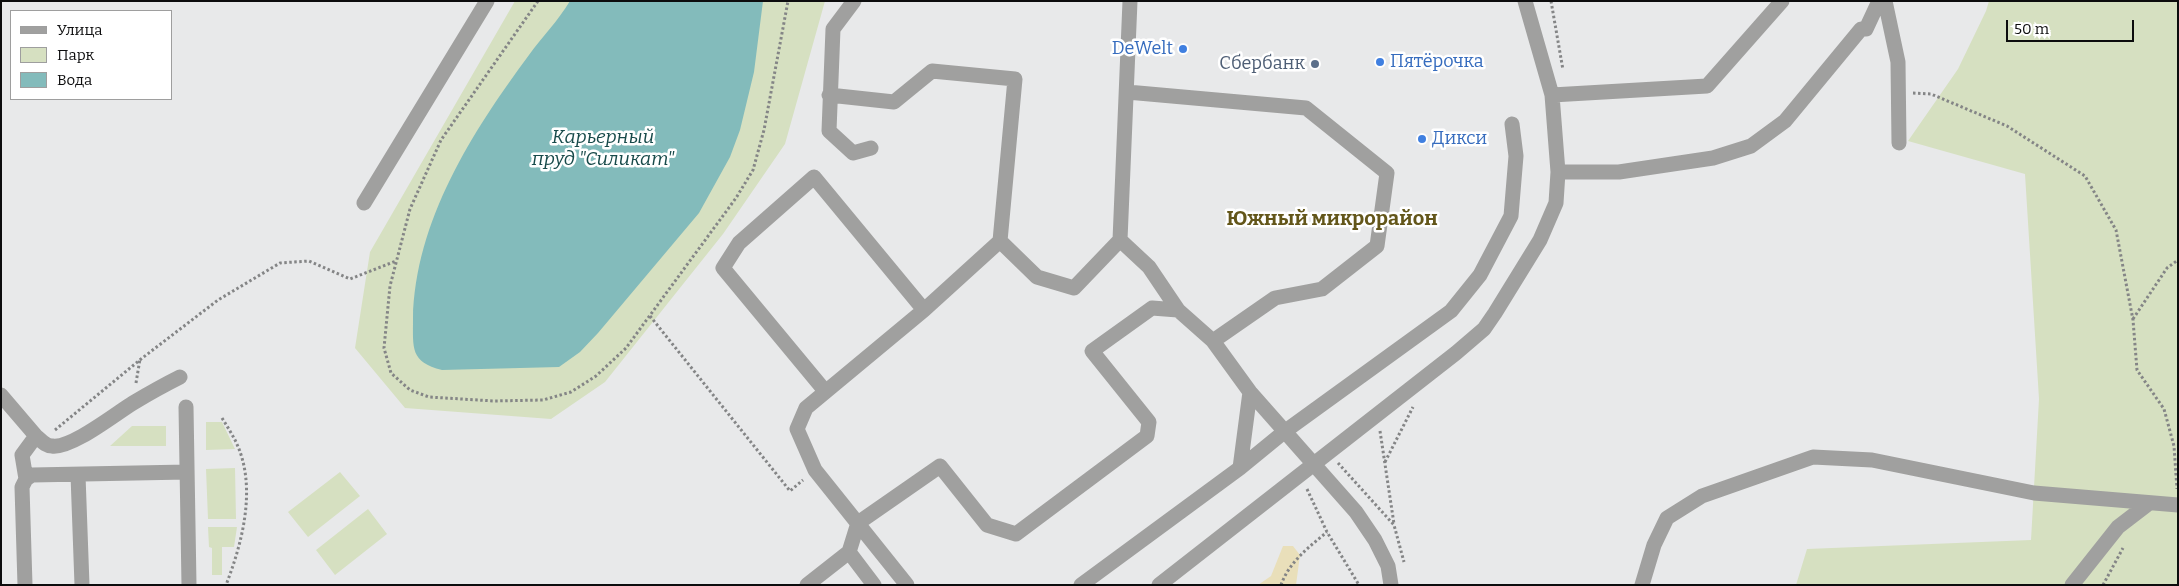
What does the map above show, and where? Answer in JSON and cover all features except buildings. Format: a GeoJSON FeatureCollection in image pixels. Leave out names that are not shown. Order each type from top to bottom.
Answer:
{"type":"FeatureCollection","features":[{"type":"Feature","properties":{"kind":"street"},"geometry":{"type":"LineString","coordinates":[[364,203],[487,1]]}},
{"type":"Feature","properties":{"kind":"street"},"geometry":{"type":"LineString","coordinates":[[854,1],[833,29],[829,131],[852,153],[871,148]]}},
{"type":"Feature","properties":{"kind":"street"},"geometry":{"type":"LineString","coordinates":[[1000,241],[1037,277],[1074,288],[1120,240],[1130,1]]}},
{"type":"Feature","properties":{"kind":"street"},"geometry":{"type":"LineString","coordinates":[[1159,585],[1456,353],[1484,329],[1518,279],[1540,240],[1556,203],[1560,95],[1525,1]]}},
{"type":"Feature","properties":{"kind":"street"},"geometry":{"type":"LineString","coordinates":[[1560,95],[1707,86],[1782,1]]}},
{"type":"Feature","properties":{"kind":"street"},"geometry":{"type":"LineString","coordinates":[[1558,172],[1628,170],[1712,158],[1751,146],[1785,121],[1861,29],[1866,29],[1879,1]]}},
{"type":"Feature","properties":{"kind":"street"},"geometry":{"type":"LineString","coordinates":[[1885,1],[1898,62],[1899,143]]}},
{"type":"Feature","properties":{"kind":"street"},"geometry":{"type":"LineString","coordinates":[[829,95],[894,102],[932,71],[1015,79],[1000,241],[924,310],[806,408],[797,429],[815,470],[908,585]]}},
{"type":"Feature","properties":{"kind":"street"},"geometry":{"type":"LineString","coordinates":[[1127,92],[1306,108],[1387,173],[1377,246],[1322,289],[1274,298],[1213,341]]}},
{"type":"Feature","properties":{"kind":"street"},"geometry":{"type":"LineString","coordinates":[[1081,585],[1240,468],[1284,432],[1451,311],[1480,274],[1510,216],[1516,156],[1512,124]]}},
{"type":"Feature","properties":{"kind":"street"},"geometry":{"type":"LineString","coordinates":[[825,391],[723,268],[739,243],[814,177],[924,310]]}},
{"type":"Feature","properties":{"kind":"street"},"geometry":{"type":"LineString","coordinates":[[1120,240],[1149,268],[1178,310],[1213,341],[1250,392],[1356,512],[1375,540],[1388,566],[1391,585]]}},
{"type":"Feature","properties":{"kind":"street"},"geometry":{"type":"LineString","coordinates":[[807,585],[849,552],[858,523],[940,466],[987,525],[1016,534],[1147,436],[1149,422],[1092,351],[1152,308],[1178,310]]}},
{"type":"Feature","properties":{"kind":"street"},"geometry":{"type":"LineString","coordinates":[[1,395],[39,438],[52,447],[65,444],[82,436],[133,403],[180,377]]}},
{"type":"Feature","properties":{"kind":"street"},"geometry":{"type":"LineString","coordinates":[[1240,468],[1250,392]]}},
{"type":"Feature","properties":{"kind":"street"},"geometry":{"type":"LineString","coordinates":[[186,408],[189,585]]}},
{"type":"Feature","properties":{"kind":"street"},"geometry":{"type":"LineString","coordinates":[[26,479],[22,454],[39,438]]}},
{"type":"Feature","properties":{"kind":"street"},"geometry":{"type":"LineString","coordinates":[[1642,585],[1654,545],[1667,518],[1702,496],[1813,457],[1872,460],[2034,493],[2178,505]]}},
{"type":"Feature","properties":{"kind":"street"},"geometry":{"type":"LineString","coordinates":[[25,585],[22,487],[26,479],[32,475],[187,472]]}},
{"type":"Feature","properties":{"kind":"street"},"geometry":{"type":"LineString","coordinates":[[78,475],[82,585]]}},
{"type":"Feature","properties":{"kind":"street"},"geometry":{"type":"LineString","coordinates":[[2072,585],[2118,527],[2148,504]]}},
{"type":"Feature","properties":{"kind":"street"},"geometry":{"type":"LineString","coordinates":[[849,552],[874,585]]}},
{"type":"Feature","properties":{"kind":"path"},"geometry":{"type":"LineString","coordinates":[[538,1],[441,140],[410,209],[390,286],[384,348],[391,373],[410,390],[429,397],[494,401],[543,400],[571,392],[596,376],[626,348],[736,198],[753,170],[764,130],[788,1]]}},
{"type":"Feature","properties":{"kind":"path"},"geometry":{"type":"LineString","coordinates":[[1551,1],[1560,95]]}},
{"type":"Feature","properties":{"kind":"path"},"geometry":{"type":"LineString","coordinates":[[1898,93],[1931,94],[2007,126],[2086,176],[2116,230],[2133,320],[2137,370],[2164,409],[2174,446],[2178,505]]}},
{"type":"Feature","properties":{"kind":"path"},"geometry":{"type":"LineString","coordinates":[[2133,320],[2167,268],[2178,260]]}},
{"type":"Feature","properties":{"kind":"path"},"geometry":{"type":"LineString","coordinates":[[39,438],[218,300],[280,263],[309,261],[350,279],[396,261]]}},
{"type":"Feature","properties":{"kind":"path"},"geometry":{"type":"LineString","coordinates":[[650,316],[790,491]]}},
{"type":"Feature","properties":{"kind":"path"},"geometry":{"type":"LineString","coordinates":[[1385,462],[1416,401]]}},
{"type":"Feature","properties":{"kind":"path"},"geometry":{"type":"LineString","coordinates":[[1377,415],[1394,525]]}},
{"type":"Feature","properties":{"kind":"path"},"geometry":{"type":"LineString","coordinates":[[222,418],[236,442],[244,466],[246,492],[240,546],[226,585]]}},
{"type":"Feature","properties":{"kind":"path"},"geometry":{"type":"LineString","coordinates":[[1300,475],[1327,532],[1359,585]]}},
{"type":"Feature","properties":{"kind":"path"},"geometry":{"type":"LineString","coordinates":[[1281,585],[1283,577],[1300,555],[1327,532]]}},
{"type":"Feature","properties":{"kind":"green space","name":"Карьерный пруд \"Силикат\""},"geometry":{"type":"Polygon","coordinates":[[[515,1],[825,1],[785,144],[723,234],[605,382],[551,419],[405,408],[355,348],[370,252],[515,1]]]}},
{"type":"Feature","properties":{"kind":"green space"},"geometry":{"type":"Polygon","coordinates":[[[1989,1],[2178,1],[2178,585],[1796,585],[1807,549],[2031,540],[2039,399],[2025,174],[1908,141],[1958,69],[1989,1]]]}},
{"type":"Feature","properties":{"kind":"green space"},"geometry":{"type":"Polygon","coordinates":[[[206,422],[222,422],[235,449],[206,450],[206,422]]]}},
{"type":"Feature","properties":{"kind":"green space"},"geometry":{"type":"Polygon","coordinates":[[[132,426],[166,426],[166,446],[110,446],[132,426]]]}},
{"type":"Feature","properties":{"kind":"green space"},"geometry":{"type":"Polygon","coordinates":[[[235,468],[236,519],[208,519],[206,469],[235,468]]]}},
{"type":"Feature","properties":{"kind":"green space"},"geometry":{"type":"Polygon","coordinates":[[[340,472],[360,496],[308,537],[288,512],[340,472]]]}},
{"type":"Feature","properties":{"kind":"green space"},"geometry":{"type":"Polygon","coordinates":[[[368,509],[387,534],[335,575],[316,550],[368,509]]]}},
{"type":"Feature","properties":{"kind":"green space"},"geometry":{"type":"Polygon","coordinates":[[[208,527],[237,527],[234,547],[222,547],[222,575],[212,575],[212,548],[209,547],[208,527]]]}},
{"type":"Feature","properties":{"kind":"sand"},"geometry":{"type":"Polygon","coordinates":[[[1283,546],[1293,546],[1300,555],[1296,585],[1258,585],[1271,576],[1283,546]]]}},
{"type":"Feature","properties":{"kind":"water","name":"Карьерный пруд \"Силикат\""},"geometry":{"type":"Polygon","coordinates":[[[570,1],[763,1],[754,72],[740,130],[730,157],[699,213],[598,333],[580,352],[559,367],[442,370],[432,367],[424,363],[416,352],[413,338],[413,319],[416,283],[424,247],[436,213],[450,179],[487,115],[570,1]]]}},
{"type":"Feature","properties":{"kind":"place","name":"DeWelt"},"geometry":{"type":"Point","coordinates":[1183,49]}},
{"type":"Feature","properties":{"kind":"place","name":"Пятёрочка"},"geometry":{"type":"Point","coordinates":[1380,62]}},
{"type":"Feature","properties":{"kind":"place","name":"Сбербанк"},"geometry":{"type":"Point","coordinates":[1315,64]}},
{"type":"Feature","properties":{"kind":"place","name":"Дикси"},"geometry":{"type":"Point","coordinates":[1422,139]}},
{"type":"Feature","properties":{"kind":"district","name":"Южный микрорайон"},"geometry":{"type":"Point","coordinates":[1332,219]}}]}
